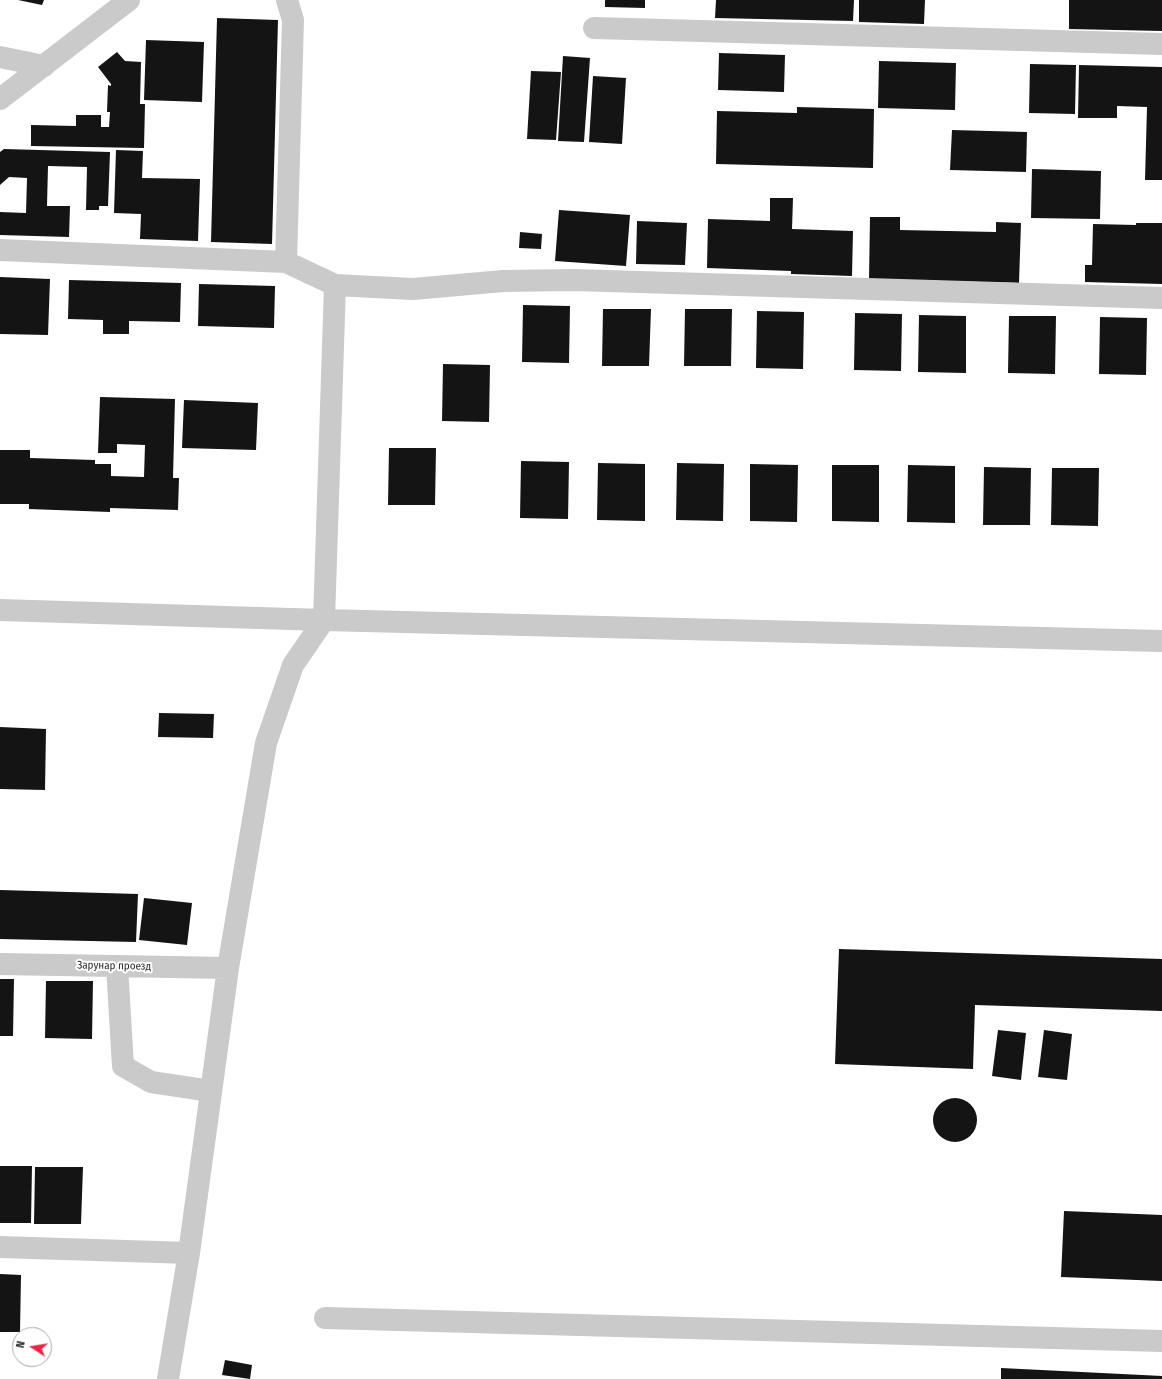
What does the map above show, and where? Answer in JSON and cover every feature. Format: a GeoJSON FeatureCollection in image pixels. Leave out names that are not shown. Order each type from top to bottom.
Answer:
{"type":"FeatureCollection","features":[{"type":"Feature","properties":{"kind":"street"},"geometry":{"type":"LineString","coordinates":[[0,99],[129,0]]}},
{"type":"Feature","properties":{"kind":"street"},"geometry":{"type":"LineString","coordinates":[[286,262],[293,20],[287,0]]}},
{"type":"Feature","properties":{"kind":"street"},"geometry":{"type":"LineString","coordinates":[[594,28],[1162,44]]}},
{"type":"Feature","properties":{"kind":"street"},"geometry":{"type":"LineString","coordinates":[[0,57],[44,66]]}},
{"type":"Feature","properties":{"kind":"street"},"geometry":{"type":"LineString","coordinates":[[0,250],[286,262],[335,285],[413,289],[503,281],[574,280],[1162,298]]}},
{"type":"Feature","properties":{"kind":"street"},"geometry":{"type":"LineString","coordinates":[[168,1379],[188,1252],[228,968],[266,743],[293,665],[324,620],[335,285]]}},
{"type":"Feature","properties":{"kind":"street"},"geometry":{"type":"LineString","coordinates":[[0,610],[324,620],[1162,641]]}},
{"type":"Feature","properties":{"kind":"street","name":"Зарунар проезд"},"geometry":{"type":"LineString","coordinates":[[0,964],[228,968]]}},
{"type":"Feature","properties":{"kind":"street"},"geometry":{"type":"LineString","coordinates":[[116,966],[123,1066],[151,1082],[211,1091]]}},
{"type":"Feature","properties":{"kind":"street"},"geometry":{"type":"LineString","coordinates":[[0,1247],[188,1252]]}},
{"type":"Feature","properties":{"kind":"street"},"geometry":{"type":"LineString","coordinates":[[325,1318],[1162,1341]]}},
{"type":"Feature","properties":{"kind":"building"},"geometry":{"type":"Polygon","coordinates":[[[18,0],[44,0],[42,5],[18,0]]]}},
{"type":"Feature","properties":{"kind":"building"},"geometry":{"type":"Polygon","coordinates":[[[605,0],[645,0],[645,8],[605,7],[605,0]]]}},
{"type":"Feature","properties":{"kind":"building"},"geometry":{"type":"Polygon","coordinates":[[[716,0],[854,0],[853,21],[715,18],[716,0]]]}},
{"type":"Feature","properties":{"kind":"building"},"geometry":{"type":"Polygon","coordinates":[[[859,0],[925,0],[924,24],[859,22],[859,0]]]}},
{"type":"Feature","properties":{"kind":"building"},"geometry":{"type":"Polygon","coordinates":[[[1069,0],[1162,0],[1162,31],[1069,29],[1069,0]]]}},
{"type":"Feature","properties":{"kind":"building"},"geometry":{"type":"Polygon","coordinates":[[[217,18],[278,20],[272,244],[211,242],[217,18]]]}},
{"type":"Feature","properties":{"kind":"building"},"geometry":{"type":"Polygon","coordinates":[[[146,40],[204,42],[202,102],[144,100],[146,40]]]}},
{"type":"Feature","properties":{"kind":"building"},"geometry":{"type":"Polygon","coordinates":[[[117,52],[125,61],[141,62],[140,104],[145,104],[144,148],[31,146],[31,125],[76,126],[76,115],[101,115],[101,127],[109,127],[110,112],[107,112],[108,85],[111,86],[111,84],[98,67],[117,52]]]}},
{"type":"Feature","properties":{"kind":"building"},"geometry":{"type":"Polygon","coordinates":[[[719,53],[785,55],[784,92],[718,90],[719,53]]]}},
{"type":"Feature","properties":{"kind":"building"},"geometry":{"type":"Polygon","coordinates":[[[563,56],[590,58],[584,142],[558,141],[563,56]]]}},
{"type":"Feature","properties":{"kind":"building"},"geometry":{"type":"Polygon","coordinates":[[[879,61],[956,63],[955,110],[878,108],[879,61]]]}},
{"type":"Feature","properties":{"kind":"building"},"geometry":{"type":"Polygon","coordinates":[[[1030,64],[1076,65],[1075,114],[1029,113],[1030,64]]]}},
{"type":"Feature","properties":{"kind":"building"},"geometry":{"type":"Polygon","coordinates":[[[1079,65],[1162,67],[1162,180],[1145,180],[1147,107],[1117,106],[1117,118],[1078,118],[1079,65]]]}},
{"type":"Feature","properties":{"kind":"building"},"geometry":{"type":"Polygon","coordinates":[[[531,71],[561,72],[556,140],[527,139],[531,71]]]}},
{"type":"Feature","properties":{"kind":"building"},"geometry":{"type":"Polygon","coordinates":[[[593,76],[626,78],[622,144],[589,142],[593,76]]]}},
{"type":"Feature","properties":{"kind":"building"},"geometry":{"type":"Polygon","coordinates":[[[797,107],[874,109],[873,168],[716,164],[717,111],[797,113],[797,107]]]}},
{"type":"Feature","properties":{"kind":"building"},"geometry":{"type":"Polygon","coordinates":[[[952,130],[1027,132],[1026,172],[950,170],[952,130]]]}},
{"type":"Feature","properties":{"kind":"building"},"geometry":{"type":"Polygon","coordinates":[[[4,149],[110,152],[108,206],[99,206],[99,210],[86,210],[87,167],[48,166],[47,206],[70,206],[69,237],[0,235],[0,212],[26,213],[27,178],[9,177],[0,185],[0,152],[4,149]]]}},
{"type":"Feature","properties":{"kind":"building"},"geometry":{"type":"Polygon","coordinates":[[[116,150],[143,151],[142,178],[200,179],[198,241],[140,239],[141,214],[114,213],[116,150]]]}},
{"type":"Feature","properties":{"kind":"building"},"geometry":{"type":"Polygon","coordinates":[[[1032,169],[1101,171],[1100,219],[1031,218],[1032,169]]]}},
{"type":"Feature","properties":{"kind":"building"},"geometry":{"type":"Polygon","coordinates":[[[770,198],[793,198],[792,229],[853,231],[852,276],[791,274],[791,271],[707,268],[708,219],[770,221],[770,198]]]}},
{"type":"Feature","properties":{"kind":"building"},"geometry":{"type":"Polygon","coordinates":[[[559,210],[630,215],[626,266],[555,261],[559,210]]]}},
{"type":"Feature","properties":{"kind":"building"},"geometry":{"type":"Polygon","coordinates":[[[870,217],[900,217],[900,230],[996,232],[996,222],[1021,223],[1019,283],[869,279],[870,217]]]}},
{"type":"Feature","properties":{"kind":"building"},"geometry":{"type":"Polygon","coordinates":[[[637,221],[687,223],[685,265],[636,264],[637,221]]]}},
{"type":"Feature","properties":{"kind":"building"},"geometry":{"type":"Polygon","coordinates":[[[1136,223],[1162,223],[1162,284],[1085,282],[1085,265],[1092,265],[1093,224],[1136,225],[1136,223]]]}},
{"type":"Feature","properties":{"kind":"building"},"geometry":{"type":"Polygon","coordinates":[[[520,232],[542,234],[541,249],[519,248],[520,232]]]}},
{"type":"Feature","properties":{"kind":"building"},"geometry":{"type":"Polygon","coordinates":[[[0,277],[50,279],[48,335],[0,334],[0,277]]]}},
{"type":"Feature","properties":{"kind":"building"},"geometry":{"type":"Polygon","coordinates":[[[69,280],[181,283],[180,322],[129,321],[129,334],[103,334],[103,320],[68,319],[69,280]]]}},
{"type":"Feature","properties":{"kind":"building"},"geometry":{"type":"Polygon","coordinates":[[[199,284],[275,286],[274,328],[198,326],[199,284]]]}},
{"type":"Feature","properties":{"kind":"building"},"geometry":{"type":"Polygon","coordinates":[[[523,305],[570,306],[569,363],[522,362],[523,305]]]}},
{"type":"Feature","properties":{"kind":"building"},"geometry":{"type":"Polygon","coordinates":[[[603,309],[651,309],[649,366],[602,366],[603,309]]]}},
{"type":"Feature","properties":{"kind":"building"},"geometry":{"type":"Polygon","coordinates":[[[685,309],[732,309],[731,366],[684,366],[685,309]]]}},
{"type":"Feature","properties":{"kind":"building"},"geometry":{"type":"Polygon","coordinates":[[[757,311],[804,312],[803,369],[756,368],[757,311]]]}},
{"type":"Feature","properties":{"kind":"building"},"geometry":{"type":"Polygon","coordinates":[[[855,313],[902,314],[901,371],[854,370],[855,313]]]}},
{"type":"Feature","properties":{"kind":"building"},"geometry":{"type":"Polygon","coordinates":[[[919,315],[966,316],[966,373],[918,372],[919,315]]]}},
{"type":"Feature","properties":{"kind":"building"},"geometry":{"type":"Polygon","coordinates":[[[1009,316],[1056,316],[1055,374],[1008,373],[1009,316]]]}},
{"type":"Feature","properties":{"kind":"building"},"geometry":{"type":"Polygon","coordinates":[[[1100,317],[1147,318],[1146,375],[1099,374],[1100,317]]]}},
{"type":"Feature","properties":{"kind":"building"},"geometry":{"type":"Polygon","coordinates":[[[443,364],[490,365],[489,422],[442,421],[443,364]]]}},
{"type":"Feature","properties":{"kind":"building"},"geometry":{"type":"Polygon","coordinates":[[[100,397],[175,399],[173,478],[179,478],[178,510],[110,508],[110,512],[29,509],[29,504],[0,504],[0,450],[30,450],[30,458],[95,460],[95,464],[111,464],[111,476],[144,477],[145,445],[117,444],[117,453],[98,453],[100,397]]]}},
{"type":"Feature","properties":{"kind":"building"},"geometry":{"type":"Polygon","coordinates":[[[184,400],[258,403],[256,450],[182,448],[184,400]]]}},
{"type":"Feature","properties":{"kind":"building"},"geometry":{"type":"Polygon","coordinates":[[[389,448],[436,448],[435,505],[388,505],[389,448]]]}},
{"type":"Feature","properties":{"kind":"building"},"geometry":{"type":"Polygon","coordinates":[[[521,461],[569,462],[568,519],[520,518],[521,461]]]}},
{"type":"Feature","properties":{"kind":"building"},"geometry":{"type":"Polygon","coordinates":[[[598,463],[645,464],[645,521],[597,520],[598,463]]]}},
{"type":"Feature","properties":{"kind":"building"},"geometry":{"type":"Polygon","coordinates":[[[677,463],[724,464],[723,521],[676,520],[677,463]]]}},
{"type":"Feature","properties":{"kind":"building"},"geometry":{"type":"Polygon","coordinates":[[[750,464],[798,465],[797,522],[750,521],[750,464]]]}},
{"type":"Feature","properties":{"kind":"building"},"geometry":{"type":"Polygon","coordinates":[[[832,465],[879,465],[879,522],[832,521],[832,465]]]}},
{"type":"Feature","properties":{"kind":"building"},"geometry":{"type":"Polygon","coordinates":[[[908,465],[955,466],[955,523],[907,522],[908,465]]]}},
{"type":"Feature","properties":{"kind":"building"},"geometry":{"type":"Polygon","coordinates":[[[984,467],[1031,468],[1030,525],[983,525],[984,467]]]}},
{"type":"Feature","properties":{"kind":"building"},"geometry":{"type":"Polygon","coordinates":[[[1052,468],[1099,468],[1098,526],[1051,525],[1052,468]]]}},
{"type":"Feature","properties":{"kind":"building"},"geometry":{"type":"Polygon","coordinates":[[[159,713],[214,714],[213,738],[158,737],[159,713]]]}},
{"type":"Feature","properties":{"kind":"building"},"geometry":{"type":"Polygon","coordinates":[[[0,727],[46,729],[45,790],[0,789],[0,727]]]}},
{"type":"Feature","properties":{"kind":"building"},"geometry":{"type":"Polygon","coordinates":[[[0,890],[138,894],[136,942],[0,939],[0,890]]]}},
{"type":"Feature","properties":{"kind":"building"},"geometry":{"type":"Polygon","coordinates":[[[144,898],[192,903],[187,945],[139,940],[144,898]]]}},
{"type":"Feature","properties":{"kind":"building"},"geometry":{"type":"Polygon","coordinates":[[[839,949],[1162,959],[1162,1011],[975,1005],[973,1069],[835,1064],[839,949]]]}},
{"type":"Feature","properties":{"kind":"building"},"geometry":{"type":"Polygon","coordinates":[[[0,979],[14,979],[13,1036],[0,1036],[0,979]]]}},
{"type":"Feature","properties":{"kind":"building"},"geometry":{"type":"Polygon","coordinates":[[[46,981],[93,981],[92,1039],[45,1038],[46,981]]]}},
{"type":"Feature","properties":{"kind":"building"},"geometry":{"type":"Polygon","coordinates":[[[998,1030],[1026,1033],[1021,1080],[992,1076],[998,1030]]]}},
{"type":"Feature","properties":{"kind":"building"},"geometry":{"type":"Polygon","coordinates":[[[1044,1030],[1072,1034],[1067,1080],[1038,1077],[1044,1030]]]}},
{"type":"Feature","properties":{"kind":"building"},"geometry":{"type":"Polygon","coordinates":[[[951,1098],[959,1098],[971,1104],[977,1116],[977,1124],[971,1136],[959,1142],[951,1142],[939,1136],[933,1124],[933,1116],[939,1104],[951,1098]]]}},
{"type":"Feature","properties":{"kind":"building"},"geometry":{"type":"Polygon","coordinates":[[[0,1166],[32,1166],[31,1223],[0,1223],[0,1166]]]}},
{"type":"Feature","properties":{"kind":"building"},"geometry":{"type":"Polygon","coordinates":[[[35,1167],[83,1167],[81,1224],[34,1224],[35,1167]]]}},
{"type":"Feature","properties":{"kind":"building"},"geometry":{"type":"Polygon","coordinates":[[[1064,1211],[1162,1215],[1162,1281],[1061,1277],[1064,1211]]]}},
{"type":"Feature","properties":{"kind":"building"},"geometry":{"type":"Polygon","coordinates":[[[0,1274],[21,1275],[20,1327],[12,1327],[12,1332],[0,1332],[0,1274]]]}},
{"type":"Feature","properties":{"kind":"building"},"geometry":{"type":"Polygon","coordinates":[[[225,1360],[252,1365],[250,1379],[222,1375],[225,1360]]]}},
{"type":"Feature","properties":{"kind":"building"},"geometry":{"type":"Polygon","coordinates":[[[1001,1368],[1162,1376],[1162,1379],[1001,1379],[1001,1368]]]}}]}
